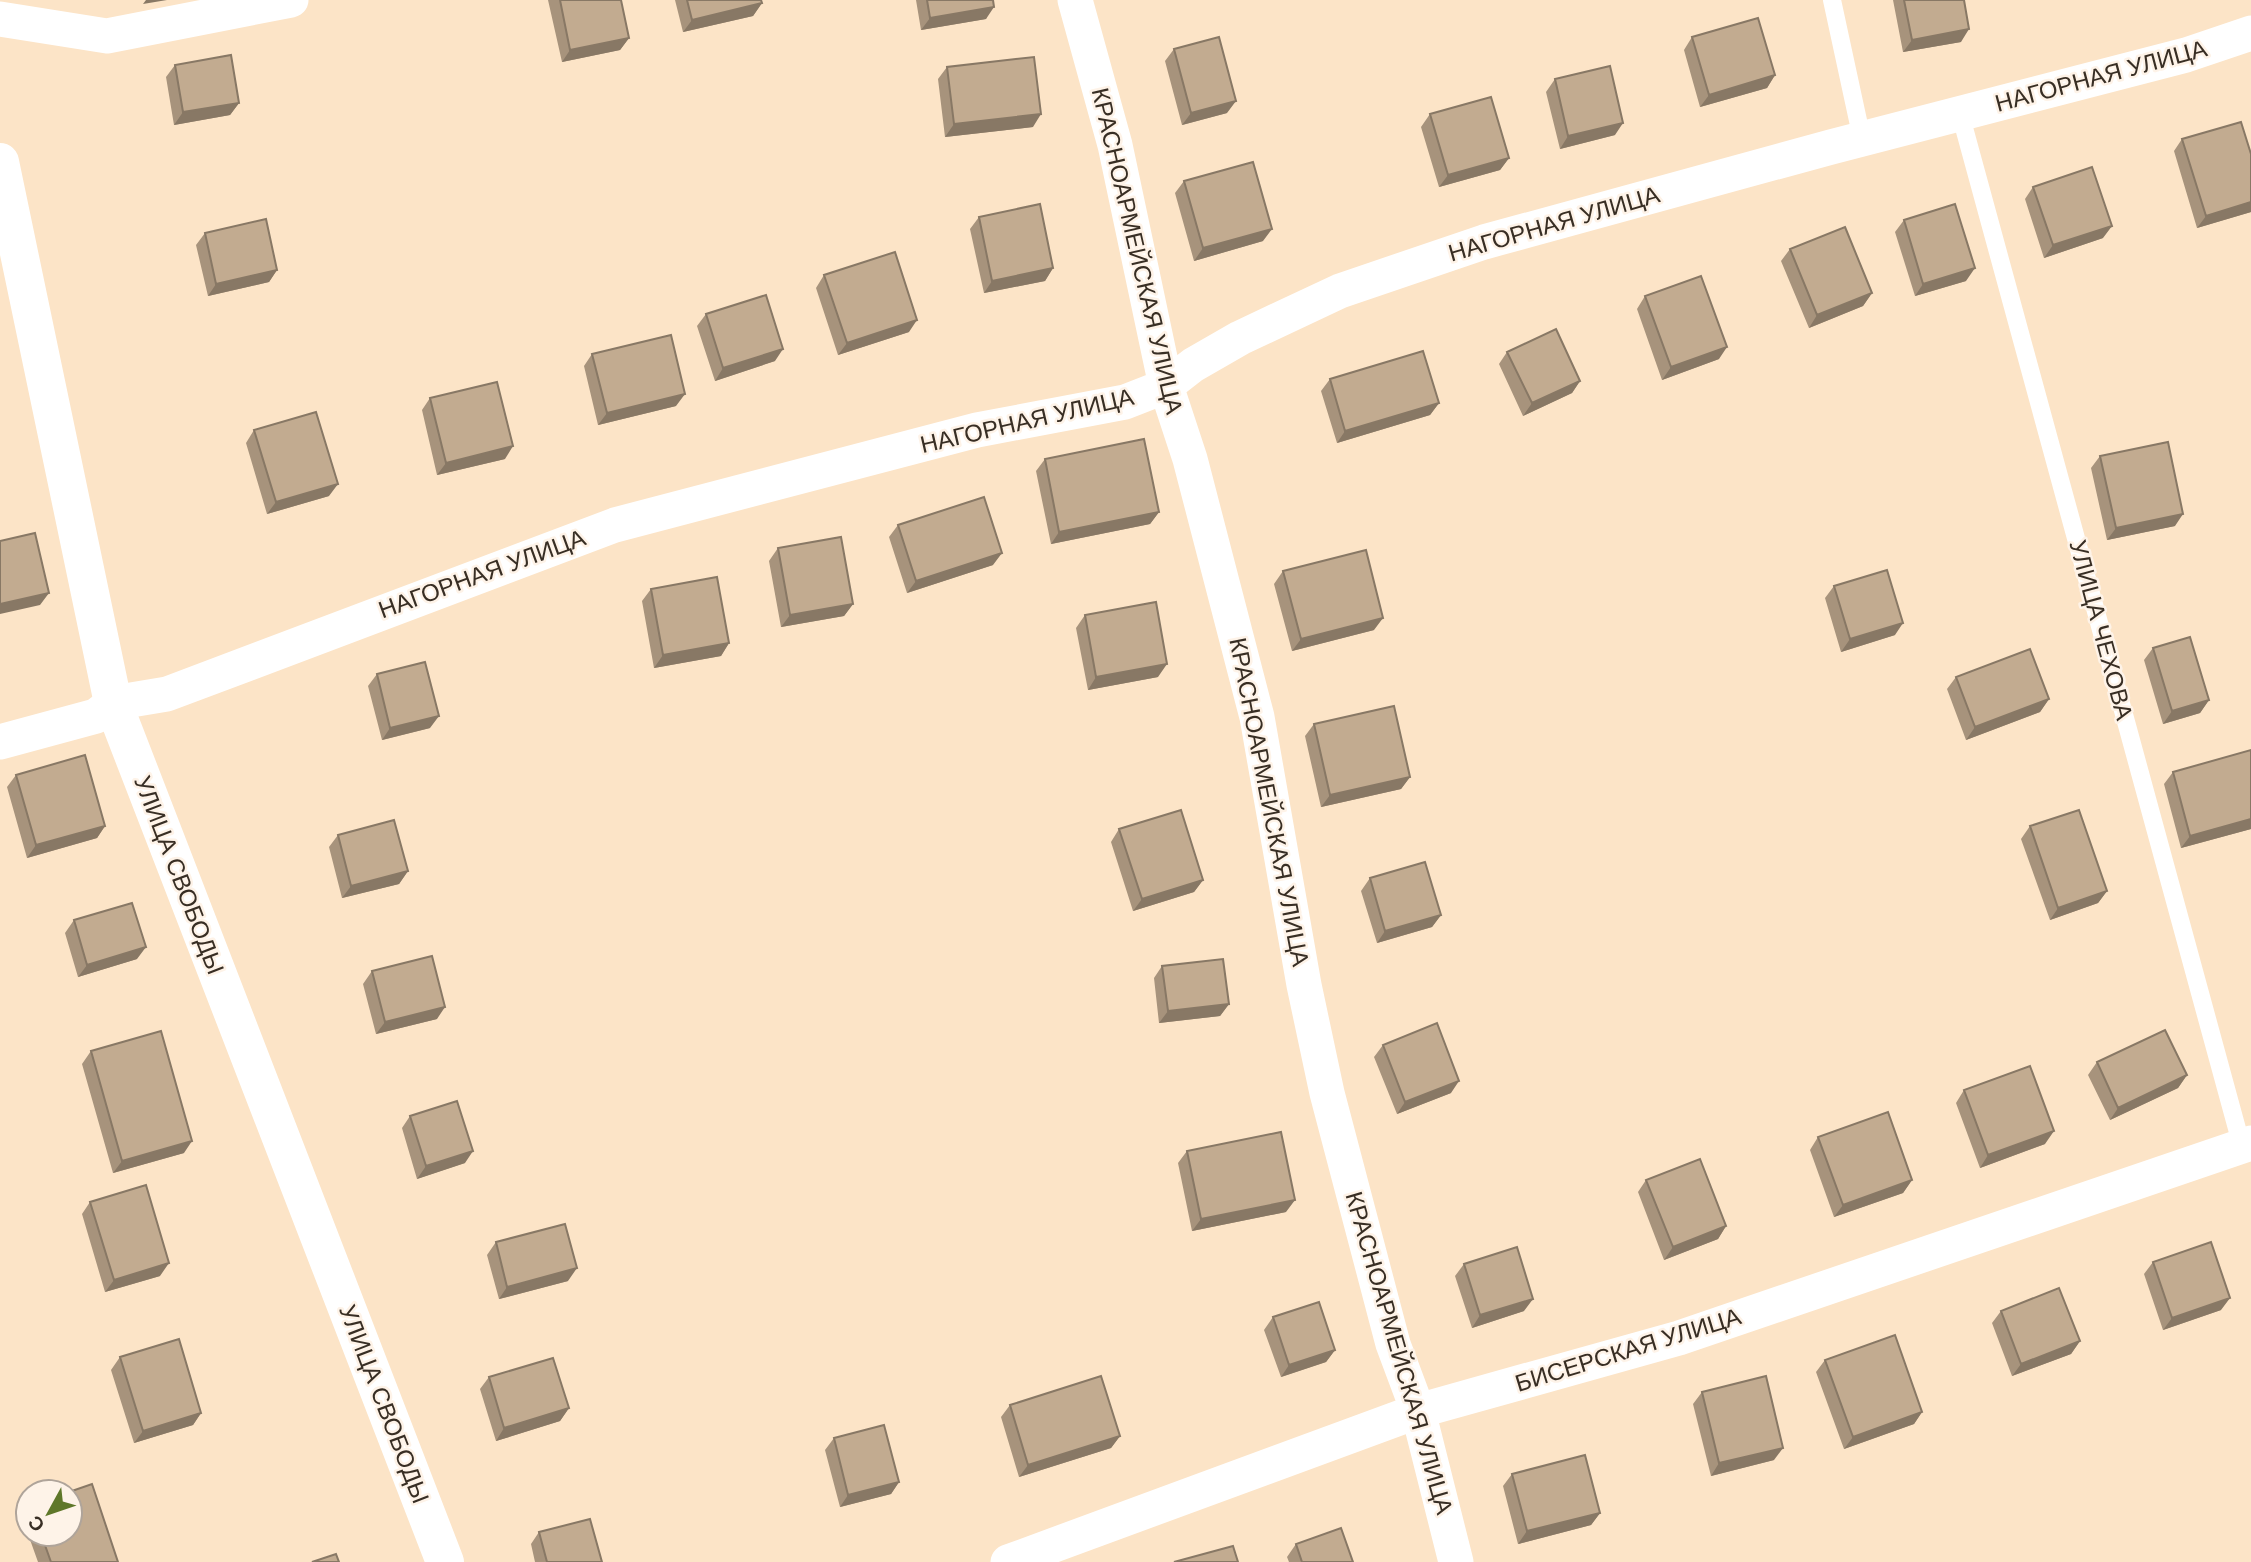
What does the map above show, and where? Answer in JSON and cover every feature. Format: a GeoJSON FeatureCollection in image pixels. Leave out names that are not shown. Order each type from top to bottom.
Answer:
{"type":"FeatureCollection","features":[{"type":"Feature","properties":{"kind":"street"},"geometry":{"type":"LineString","coordinates":[[0,19],[107,36],[291,0]]}},
{"type":"Feature","properties":{"kind":"street","name":"КРАСНОАРМЕЙСКАЯ УЛИЦА"},"geometry":{"type":"LineString","coordinates":[[1075,0],[1115,145],[1166,386],[1190,460],[1258,717],[1304,985],[1327,1093],[1393,1344],[1418,1411],[1456,1562]]}},
{"type":"Feature","properties":{"kind":"street","name":"НАГОРНАЯ УЛИЦА"},"geometry":{"type":"LineString","coordinates":[[0,742],[96,716],[113,703],[167,694],[615,525],[977,430],[1125,402],[1166,386],[1194,365],[1240,338],[1377,276],[1484,242],[1862,139],[2186,55],[2251,33]]}},
{"type":"Feature","properties":{"kind":"street","name":"УЛИЦА СВОБОДЫ"},"geometry":{"type":"LineString","coordinates":[[0,162],[113,703],[445,1562]]}},
{"type":"Feature","properties":{"kind":"street","name":"БИСЕРСКАЯ УЛИЦА"},"geometry":{"type":"LineString","coordinates":[[1008,1562],[1418,1411],[1679,1338],[2246,1145]]}},
{"type":"Feature","properties":{"kind":"lane"},"geometry":{"type":"LineString","coordinates":[[1832,0],[1862,139]]}},
{"type":"Feature","properties":{"kind":"lane","name":"УЛИЦА ЧЕХОВА"},"geometry":{"type":"LineString","coordinates":[[1960,113],[2246,1145]]}},
{"type":"Feature","properties":{"kind":"building"},"geometry":{"type":"Polygon","coordinates":[[[560,0],[621,0],[629,38],[570,50],[560,0]]]}},
{"type":"Feature","properties":{"kind":"building"},"geometry":{"type":"Polygon","coordinates":[[[687,0],[761,0],[762,3],[692,20],[687,0]]]}},
{"type":"Feature","properties":{"kind":"building"},"geometry":{"type":"Polygon","coordinates":[[[927,0],[993,0],[994,7],[930,18],[927,0]]]}},
{"type":"Feature","properties":{"kind":"building"},"geometry":{"type":"Polygon","coordinates":[[[1904,0],[1964,0],[1969,29],[1912,40],[1904,0]]]}},
{"type":"Feature","properties":{"kind":"building"},"geometry":{"type":"Polygon","coordinates":[[[1758,18],[1775,75],[1709,95],[1692,37],[1758,18]]]}},
{"type":"Feature","properties":{"kind":"building"},"geometry":{"type":"Polygon","coordinates":[[[1219,37],[1236,101],[1191,113],[1174,49],[1219,37]]]}},
{"type":"Feature","properties":{"kind":"building"},"geometry":{"type":"Polygon","coordinates":[[[231,55],[239,103],[183,112],[175,65],[231,55]]]}},
{"type":"Feature","properties":{"kind":"building"},"geometry":{"type":"Polygon","coordinates":[[[1034,57],[1041,114],[954,124],[947,67],[1034,57]]]}},
{"type":"Feature","properties":{"kind":"building"},"geometry":{"type":"Polygon","coordinates":[[[1610,66],[1623,123],[1568,136],[1555,79],[1610,66]]]}},
{"type":"Feature","properties":{"kind":"building"},"geometry":{"type":"Polygon","coordinates":[[[1491,97],[1509,158],[1448,175],[1430,114],[1491,97]]]}},
{"type":"Feature","properties":{"kind":"building"},"geometry":{"type":"Polygon","coordinates":[[[2241,122],[2251,154],[2251,202],[2206,216],[2182,139],[2241,122]]]}},
{"type":"Feature","properties":{"kind":"building"},"geometry":{"type":"Polygon","coordinates":[[[1253,162],[1272,229],[1203,248],[1184,181],[1253,162]]]}},
{"type":"Feature","properties":{"kind":"building"},"geometry":{"type":"Polygon","coordinates":[[[2092,167],[2112,226],[2053,245],[2033,187],[2092,167]]]}},
{"type":"Feature","properties":{"kind":"building"},"geometry":{"type":"Polygon","coordinates":[[[1040,204],[1053,268],[992,281],[979,217],[1040,204]]]}},
{"type":"Feature","properties":{"kind":"building"},"geometry":{"type":"Polygon","coordinates":[[[1955,204],[1975,268],[1923,284],[1904,220],[1955,204]]]}},
{"type":"Feature","properties":{"kind":"building"},"geometry":{"type":"Polygon","coordinates":[[[266,219],[277,270],[216,284],[205,233],[266,219]]]}},
{"type":"Feature","properties":{"kind":"building"},"geometry":{"type":"Polygon","coordinates":[[[1845,227],[1872,293],[1817,315],[1790,249],[1845,227]]]}},
{"type":"Feature","properties":{"kind":"building"},"geometry":{"type":"Polygon","coordinates":[[[895,252],[917,320],[847,343],[824,275],[895,252]]]}},
{"type":"Feature","properties":{"kind":"building"},"geometry":{"type":"Polygon","coordinates":[[[1701,276],[1727,347],[1671,367],[1645,296],[1701,276]]]}},
{"type":"Feature","properties":{"kind":"building"},"geometry":{"type":"Polygon","coordinates":[[[766,295],[783,349],[723,368],[706,314],[766,295]]]}},
{"type":"Feature","properties":{"kind":"building"},"geometry":{"type":"Polygon","coordinates":[[[1556,329],[1580,381],[1532,403],[1507,352],[1556,329]]]}},
{"type":"Feature","properties":{"kind":"building"},"geometry":{"type":"Polygon","coordinates":[[[671,335],[685,394],[607,413],[592,354],[671,335]]]}},
{"type":"Feature","properties":{"kind":"building"},"geometry":{"type":"Polygon","coordinates":[[[1423,351],[1439,403],[1345,431],[1330,379],[1423,351]]]}},
{"type":"Feature","properties":{"kind":"building"},"geometry":{"type":"Polygon","coordinates":[[[497,382],[513,446],[446,463],[430,398],[497,382]]]}},
{"type":"Feature","properties":{"kind":"building"},"geometry":{"type":"Polygon","coordinates":[[[316,412],[338,484],[276,502],[254,430],[316,412]]]}},
{"type":"Feature","properties":{"kind":"building"},"geometry":{"type":"Polygon","coordinates":[[[1144,439],[1159,512],[1059,532],[1045,459],[1144,439]]]}},
{"type":"Feature","properties":{"kind":"building"},"geometry":{"type":"Polygon","coordinates":[[[2168,442],[2183,514],[2116,528],[2100,456],[2168,442]]]}},
{"type":"Feature","properties":{"kind":"building"},"geometry":{"type":"Polygon","coordinates":[[[984,497],[1002,553],[916,581],[898,525],[984,497]]]}},
{"type":"Feature","properties":{"kind":"building"},"geometry":{"type":"Polygon","coordinates":[[[35,533],[49,593],[0,604],[0,541],[35,533]]]}},
{"type":"Feature","properties":{"kind":"building"},"geometry":{"type":"Polygon","coordinates":[[[841,537],[853,604],[790,615],[778,548],[841,537]]]}},
{"type":"Feature","properties":{"kind":"building"},"geometry":{"type":"Polygon","coordinates":[[[1366,550],[1383,618],[1301,639],[1283,571],[1366,550]]]}},
{"type":"Feature","properties":{"kind":"building"},"geometry":{"type":"Polygon","coordinates":[[[1887,570],[1903,623],[1850,639],[1834,586],[1887,570]]]}},
{"type":"Feature","properties":{"kind":"building"},"geometry":{"type":"Polygon","coordinates":[[[717,577],[729,643],[663,655],[651,589],[717,577]]]}},
{"type":"Feature","properties":{"kind":"building"},"geometry":{"type":"Polygon","coordinates":[[[1156,602],[1167,664],[1096,677],[1085,615],[1156,602]]]}},
{"type":"Feature","properties":{"kind":"building"},"geometry":{"type":"Polygon","coordinates":[[[2190,637],[2209,700],[2172,711],[2153,648],[2190,637]]]}},
{"type":"Feature","properties":{"kind":"building"},"geometry":{"type":"Polygon","coordinates":[[[2030,649],[2049,699],[1975,727],[1956,677],[2030,649]]]}},
{"type":"Feature","properties":{"kind":"building"},"geometry":{"type":"Polygon","coordinates":[[[425,662],[439,716],[390,728],[377,674],[425,662]]]}},
{"type":"Feature","properties":{"kind":"building"},"geometry":{"type":"Polygon","coordinates":[[[1394,706],[1410,777],[1330,795],[1314,724],[1394,706]]]}},
{"type":"Feature","properties":{"kind":"building"},"geometry":{"type":"Polygon","coordinates":[[[2251,750],[2251,819],[2190,836],[2173,772],[2251,750]]]}},
{"type":"Feature","properties":{"kind":"building"},"geometry":{"type":"Polygon","coordinates":[[[85,755],[105,826],[36,845],[16,775],[85,755]]]}},
{"type":"Feature","properties":{"kind":"building"},"geometry":{"type":"Polygon","coordinates":[[[1181,810],[1203,880],[1142,899],[1119,829],[1181,810]]]}},
{"type":"Feature","properties":{"kind":"building"},"geometry":{"type":"Polygon","coordinates":[[[2079,810],[2107,891],[2058,908],[2030,826],[2079,810]]]}},
{"type":"Feature","properties":{"kind":"building"},"geometry":{"type":"Polygon","coordinates":[[[394,820],[408,871],[351,886],[338,835],[394,820]]]}},
{"type":"Feature","properties":{"kind":"building"},"geometry":{"type":"Polygon","coordinates":[[[1425,862],[1441,915],[1385,931],[1370,878],[1425,862]]]}},
{"type":"Feature","properties":{"kind":"building"},"geometry":{"type":"Polygon","coordinates":[[[132,903],[146,947],[87,965],[74,920],[132,903]]]}},
{"type":"Feature","properties":{"kind":"building"},"geometry":{"type":"Polygon","coordinates":[[[432,956],[445,1007],[385,1022],[372,971],[432,956]]]}},
{"type":"Feature","properties":{"kind":"building"},"geometry":{"type":"Polygon","coordinates":[[[1223,959],[1229,1004],[1168,1011],[1162,966],[1223,959]]]}},
{"type":"Feature","properties":{"kind":"building"},"geometry":{"type":"Polygon","coordinates":[[[1437,1023],[1459,1081],[1405,1102],[1383,1045],[1437,1023]]]}},
{"type":"Feature","properties":{"kind":"building"},"geometry":{"type":"Polygon","coordinates":[[[2165,1030],[2187,1075],[2118,1108],[2097,1062],[2165,1030]]]}},
{"type":"Feature","properties":{"kind":"building"},"geometry":{"type":"Polygon","coordinates":[[[161,1031],[192,1141],[122,1161],[91,1051],[161,1031]]]}},
{"type":"Feature","properties":{"kind":"building"},"geometry":{"type":"Polygon","coordinates":[[[2030,1066],[2054,1131],[1988,1155],[1964,1090],[2030,1066]]]}},
{"type":"Feature","properties":{"kind":"building"},"geometry":{"type":"Polygon","coordinates":[[[457,1101],[473,1151],[426,1166],[410,1116],[457,1101]]]}},
{"type":"Feature","properties":{"kind":"building"},"geometry":{"type":"Polygon","coordinates":[[[1888,1112],[1912,1180],[1843,1205],[1818,1137],[1888,1112]]]}},
{"type":"Feature","properties":{"kind":"building"},"geometry":{"type":"Polygon","coordinates":[[[1281,1132],[1295,1200],[1201,1219],[1187,1151],[1281,1132]]]}},
{"type":"Feature","properties":{"kind":"building"},"geometry":{"type":"Polygon","coordinates":[[[1700,1159],[1726,1226],[1673,1247],[1646,1180],[1700,1159]]]}},
{"type":"Feature","properties":{"kind":"building"},"geometry":{"type":"Polygon","coordinates":[[[146,1185],[169,1263],[114,1280],[90,1202],[146,1185]]]}},
{"type":"Feature","properties":{"kind":"building"},"geometry":{"type":"Polygon","coordinates":[[[565,1224],[577,1268],[507,1287],[496,1242],[565,1224]]]}},
{"type":"Feature","properties":{"kind":"building"},"geometry":{"type":"Polygon","coordinates":[[[2211,1242],[2230,1298],[2172,1318],[2153,1262],[2211,1242]]]}},
{"type":"Feature","properties":{"kind":"building"},"geometry":{"type":"Polygon","coordinates":[[[1517,1247],[1533,1299],[1480,1315],[1464,1264],[1517,1247]]]}},
{"type":"Feature","properties":{"kind":"building"},"geometry":{"type":"Polygon","coordinates":[[[2059,1288],[2080,1341],[2021,1364],[2001,1311],[2059,1288]]]}},
{"type":"Feature","properties":{"kind":"building"},"geometry":{"type":"Polygon","coordinates":[[[1319,1302],[1335,1350],[1289,1365],[1273,1317],[1319,1302]]]}},
{"type":"Feature","properties":{"kind":"building"},"geometry":{"type":"Polygon","coordinates":[[[1895,1335],[1922,1412],[1853,1437],[1825,1360],[1895,1335]]]}},
{"type":"Feature","properties":{"kind":"building"},"geometry":{"type":"Polygon","coordinates":[[[179,1339],[201,1413],[143,1431],[120,1357],[179,1339]]]}},
{"type":"Feature","properties":{"kind":"building"},"geometry":{"type":"Polygon","coordinates":[[[553,1358],[569,1408],[504,1428],[489,1377],[553,1358]]]}},
{"type":"Feature","properties":{"kind":"building"},"geometry":{"type":"Polygon","coordinates":[[[1101,1376],[1120,1436],[1028,1465],[1010,1405],[1101,1376]]]}},
{"type":"Feature","properties":{"kind":"building"},"geometry":{"type":"Polygon","coordinates":[[[1766,1376],[1783,1448],[1719,1463],[1702,1392],[1766,1376]]]}},
{"type":"Feature","properties":{"kind":"building"},"geometry":{"type":"Polygon","coordinates":[[[884,1425],[899,1482],[848,1495],[834,1438],[884,1425]]]}},
{"type":"Feature","properties":{"kind":"building"},"geometry":{"type":"Polygon","coordinates":[[[1585,1455],[1600,1513],[1527,1531],[1512,1474],[1585,1455]]]}},
{"type":"Feature","properties":{"kind":"building"},"geometry":{"type":"Polygon","coordinates":[[[92,1484],[118,1562],[51,1562],[46,1548],[84,1548],[84,1487],[92,1484]]]}},
{"type":"Feature","properties":{"kind":"building"},"geometry":{"type":"Polygon","coordinates":[[[590,1519],[602,1562],[547,1562],[539,1532],[590,1519]]]}},
{"type":"Feature","properties":{"kind":"building"},"geometry":{"type":"Polygon","coordinates":[[[1341,1528],[1353,1562],[1302,1562],[1296,1544],[1341,1528]]]}},
{"type":"Feature","properties":{"kind":"building"},"geometry":{"type":"Polygon","coordinates":[[[1233,1546],[1238,1562],[1174,1562],[1233,1546]]]}},
{"type":"Feature","properties":{"kind":"building"},"geometry":{"type":"Polygon","coordinates":[[[336,1554],[339,1562],[312,1562],[336,1554]]]}}]}
